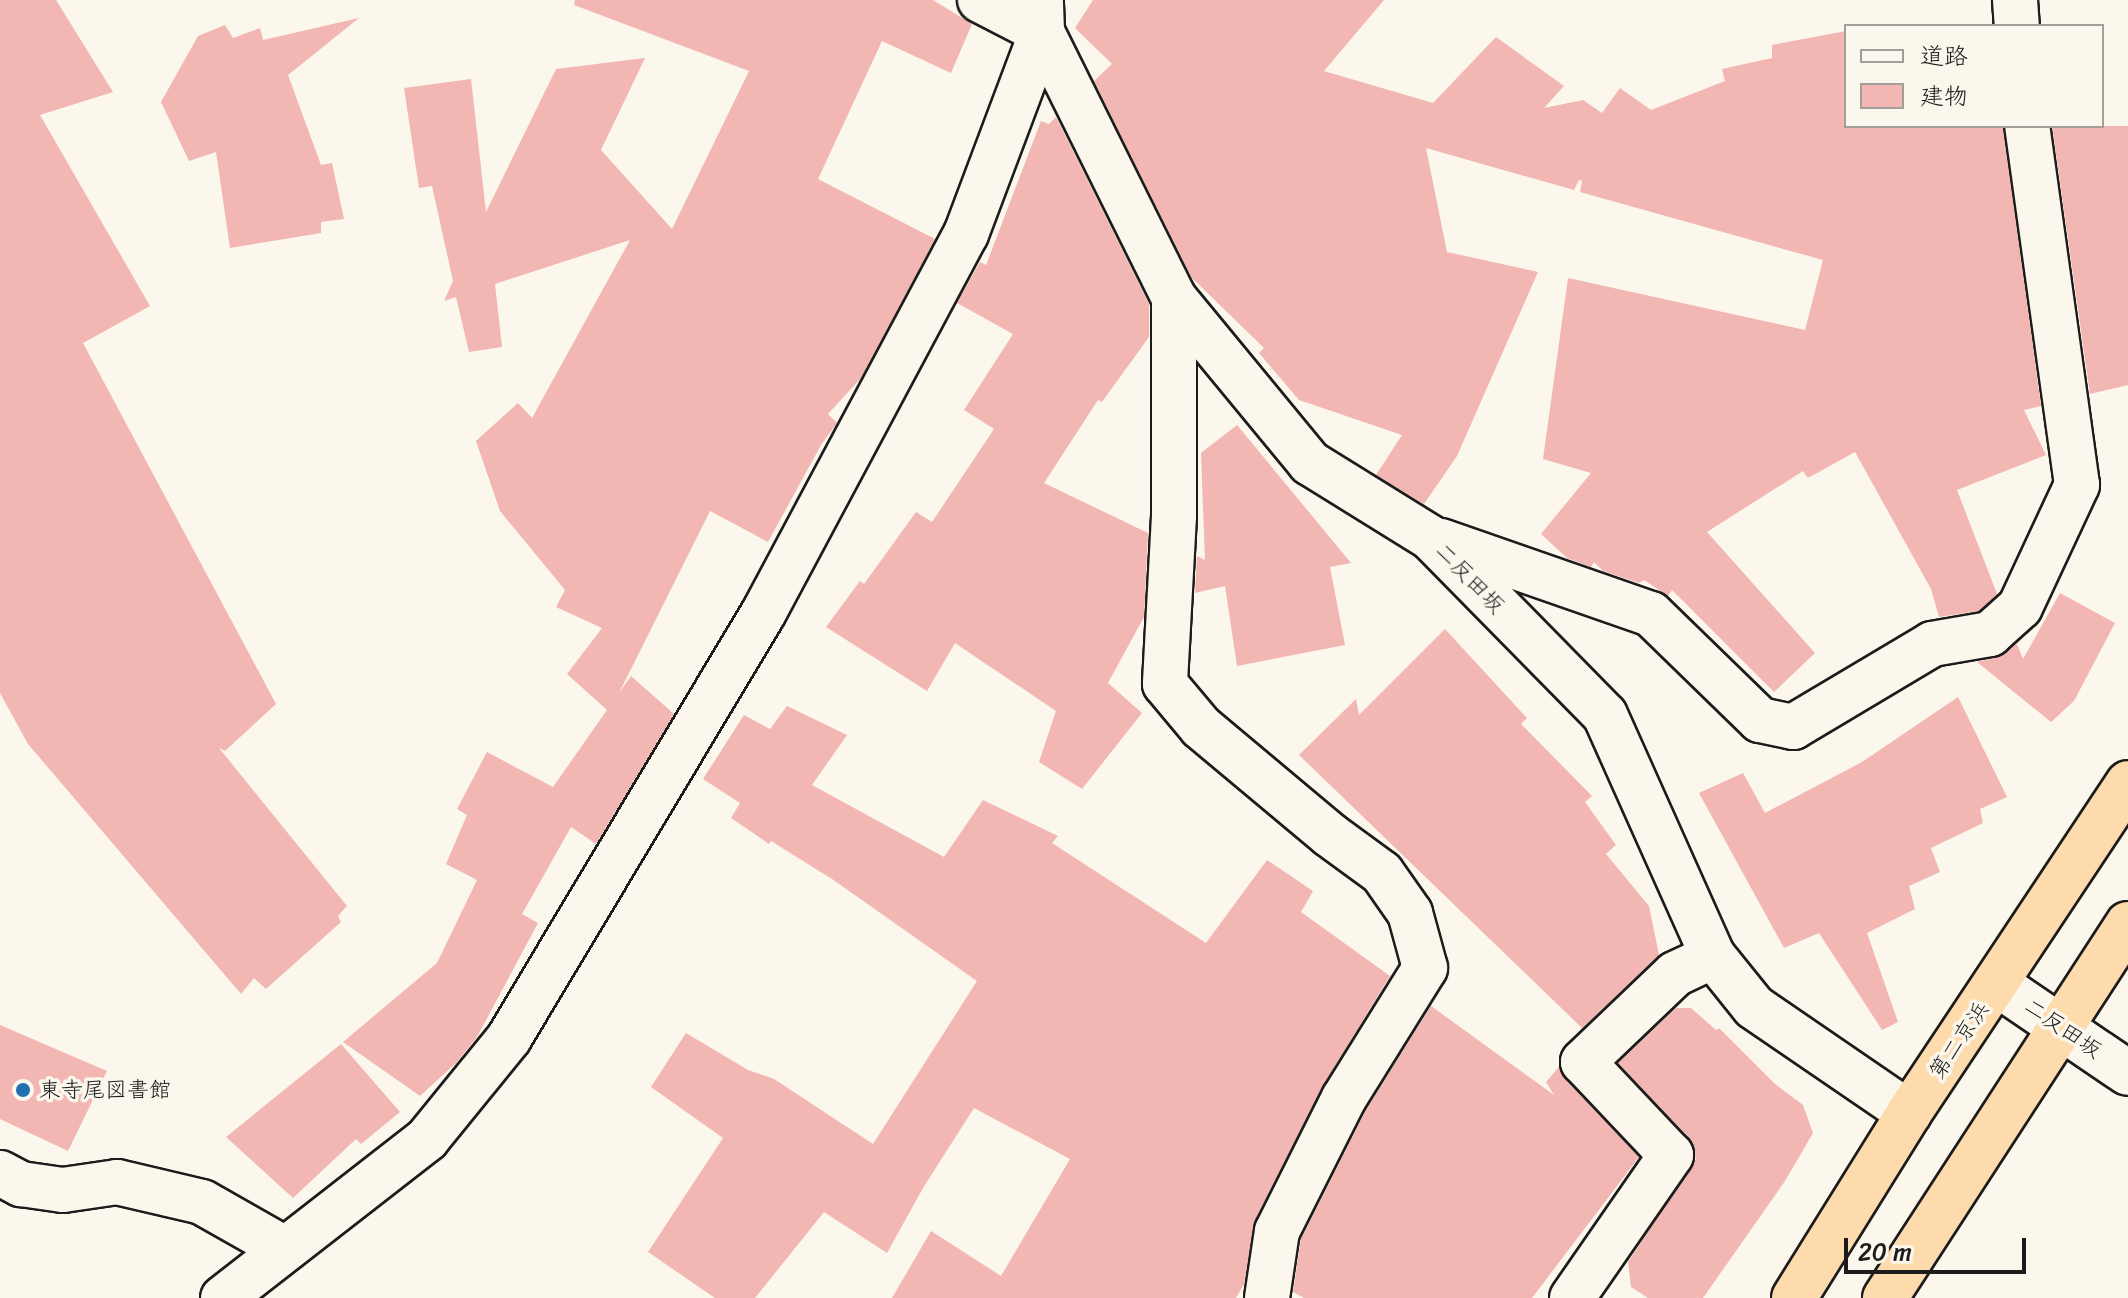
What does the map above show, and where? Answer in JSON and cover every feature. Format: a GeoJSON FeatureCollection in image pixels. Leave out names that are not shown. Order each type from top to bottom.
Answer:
{"type":"FeatureCollection","features":[{"type":"Feature","properties":{"kind":"highway","name":"第二京浜"},"geometry":{"type":"LineString","coordinates":[[1794,1298],[1909,1113],[2128,783]]}},
{"type":"Feature","properties":{"kind":"highway"},"geometry":{"type":"LineString","coordinates":[[1885,1298],[2128,924]]}},
{"type":"Feature","properties":{"kind":"street"},"geometry":{"type":"LineString","coordinates":[[223,1298],[283,1248],[427,1139],[509,1038],[764,612],[966,234],[1041,16],[980,0]]}},
{"type":"Feature","properties":{"kind":"street"},"geometry":{"type":"LineString","coordinates":[[2015,0],[2017,24]]}},
{"type":"Feature","properties":{"kind":"street","name":"二反田坂"},"geometry":{"type":"LineString","coordinates":[[1041,16],[1174,298],[1310,463],[1431,538],[1605,715],[1713,956],[1754,1007],[1909,1113]]}},
{"type":"Feature","properties":{"kind":"street"},"geometry":{"type":"LineString","coordinates":[[1431,538],[1651,614],[1760,720],[1793,727],[1932,644],[1990,634],[2020,607],[2077,485],[2027,128]]}},
{"type":"Feature","properties":{"kind":"street"},"geometry":{"type":"LineString","coordinates":[[1174,298],[1174,516],[1165,684],[1201,727],[1330,835],[1382,873],[1410,913],[1425,968],[1344,1098],[1277,1231],[1267,1298]]}},
{"type":"Feature","properties":{"kind":"street"},"geometry":{"type":"LineString","coordinates":[[1572,1298],[1671,1155],[1583,1062],[1675,974],[1713,956]]}},
{"type":"Feature","properties":{"kind":"street","name":"二反田坂"},"geometry":{"type":"LineString","coordinates":[[1997,984],[2128,1073]]}},
{"type":"Feature","properties":{"kind":"street"},"geometry":{"type":"LineString","coordinates":[[0,1173],[21,1184],[63,1190],[117,1182],[202,1202],[283,1248]]}},
{"type":"Feature","properties":{"kind":"building"},"geometry":{"type":"Polygon","coordinates":[[[0,0],[56,0],[113,92],[40,115],[150,306],[83,343],[276,704],[225,751],[219,748],[347,906],[338,916],[341,922],[266,989],[254,978],[241,994],[28,744],[0,693],[0,0]]]}},
{"type":"Feature","properties":{"kind":"building"},"geometry":{"type":"Polygon","coordinates":[[[575,0],[933,0],[972,24],[951,73],[882,41],[818,179],[935,239],[861,378],[828,414],[837,423],[821,445],[768,542],[710,511],[619,693],[631,676],[674,714],[596,844],[571,827],[522,914],[538,923],[477,1037],[456,1063],[420,1096],[343,1042],[437,963],[477,880],[446,864],[467,815],[457,809],[487,752],[553,787],[607,710],[567,674],[602,628],[556,607],[565,590],[500,511],[476,441],[518,403],[532,418],[630,240],[495,284],[502,347],[469,352],[456,297],[444,301],[453,281],[432,186],[419,188],[404,88],[471,79],[486,212],[556,69],[645,58],[601,150],[672,229],[749,71],[574,5],[575,0]]]}},
{"type":"Feature","properties":{"kind":"building"},"geometry":{"type":"Polygon","coordinates":[[[1093,0],[1384,0],[1324,71],[1433,103],[1496,37],[1564,86],[1544,108],[1583,100],[1602,113],[1620,88],[1651,110],[1725,81],[1722,69],[1772,58],[1772,45],[1844,31],[1844,128],[2003,128],[2041,406],[2024,410],[2046,455],[1957,490],[1997,594],[1979,611],[1939,617],[1931,589],[1855,452],[1808,478],[1803,471],[1707,532],[1815,653],[1774,692],[1672,590],[1668,596],[1644,580],[1639,583],[1603,571],[1594,562],[1591,567],[1567,558],[1541,534],[1591,473],[1543,459],[1568,278],[1805,330],[1823,260],[1580,192],[1582,181],[1579,180],[1574,190],[1426,148],[1447,252],[1538,272],[1457,456],[1424,504],[1376,475],[1402,435],[1299,400],[1259,353],[1264,348],[1192,278],[1094,81],[1112,64],[1075,28],[1093,0]]]}},
{"type":"Feature","properties":{"kind":"building"},"geometry":{"type":"Polygon","coordinates":[[[359,18],[288,75],[321,165],[332,163],[344,219],[321,222],[321,233],[230,248],[216,152],[189,161],[161,102],[198,36],[225,25],[233,38],[260,28],[263,40],[359,18]]]}},
{"type":"Feature","properties":{"kind":"building"},"geometry":{"type":"Polygon","coordinates":[[[1056,117],[1149,304],[1149,337],[1102,402],[1098,400],[1044,483],[1148,533],[1144,617],[1108,683],[1142,713],[1082,789],[1039,762],[1056,711],[955,643],[927,691],[826,627],[860,581],[864,584],[916,512],[932,522],[994,429],[964,410],[1013,334],[957,303],[980,262],[986,265],[1041,121],[1049,124],[1056,117]]]}},
{"type":"Feature","properties":{"kind":"building"},"geometry":{"type":"Polygon","coordinates":[[[2128,126],[2128,385],[2090,394],[2052,128],[2128,126]]]}},
{"type":"Feature","properties":{"kind":"building"},"geometry":{"type":"Polygon","coordinates":[[[1237,425],[1351,563],[1330,567],[1345,645],[1237,666],[1225,586],[1195,593],[1197,556],[1205,560],[1201,453],[1237,425]]]}},
{"type":"Feature","properties":{"kind":"building"},"geometry":{"type":"Polygon","coordinates":[[[2060,593],[2115,623],[2074,701],[2051,722],[1977,662],[1995,658],[2017,644],[2023,659],[2060,593]]]}},
{"type":"Feature","properties":{"kind":"building"},"geometry":{"type":"Polygon","coordinates":[[[1445,629],[1527,718],[1521,724],[1592,796],[1585,802],[1616,845],[1606,854],[1649,906],[1659,955],[1582,1028],[1299,755],[1356,699],[1359,715],[1445,629]]]}},
{"type":"Feature","properties":{"kind":"building"},"geometry":{"type":"Polygon","coordinates":[[[1958,697],[2007,797],[1980,809],[1983,823],[1931,848],[1940,872],[1909,886],[1915,909],[1867,933],[1898,1022],[1882,1030],[1819,933],[1784,948],[1699,793],[1743,773],[1765,813],[1862,762],[1958,697]]]}},
{"type":"Feature","properties":{"kind":"building"},"geometry":{"type":"Polygon","coordinates":[[[787,706],[847,735],[812,785],[944,857],[983,800],[1058,836],[1052,843],[1206,943],[1267,860],[1313,891],[1301,912],[1390,976],[1322,1087],[1255,1220],[1244,1284],[1236,1298],[892,1298],[931,1231],[1001,1276],[1070,1159],[974,1108],[923,1188],[887,1253],[824,1212],[755,1298],[715,1298],[648,1252],[723,1138],[651,1087],[686,1033],[748,1070],[774,1079],[873,1144],[977,981],[832,879],[771,841],[769,844],[731,818],[740,803],[703,779],[744,715],[770,729],[787,706]]]}},
{"type":"Feature","properties":{"kind":"building"},"geometry":{"type":"Polygon","coordinates":[[[1431,1006],[1554,1095],[1546,1082],[1559,1067],[1565,1079],[1639,1157],[1532,1298],[1304,1298],[1293,1292],[1301,1239],[1366,1110],[1431,1006]]]}},
{"type":"Feature","properties":{"kind":"building"},"geometry":{"type":"Polygon","coordinates":[[[1676,1008],[1691,1008],[1716,1030],[1719,1028],[1775,1084],[1803,1105],[1813,1133],[1785,1181],[1703,1298],[1648,1298],[1631,1287],[1628,1262],[1696,1159],[1689,1138],[1618,1063],[1676,1008]]]}},
{"type":"Feature","properties":{"kind":"building"},"geometry":{"type":"Polygon","coordinates":[[[0,1025],[107,1071],[68,1151],[0,1119],[0,1025]]]}},
{"type":"Feature","properties":{"kind":"building"},"geometry":{"type":"Polygon","coordinates":[[[341,1044],[400,1112],[361,1144],[356,1139],[293,1198],[226,1137],[341,1044]]]}},
{"type":"Feature","properties":{"kind":"place","name":"東寺尾図書館"},"geometry":{"type":"Point","coordinates":[23,1090]}}]}
